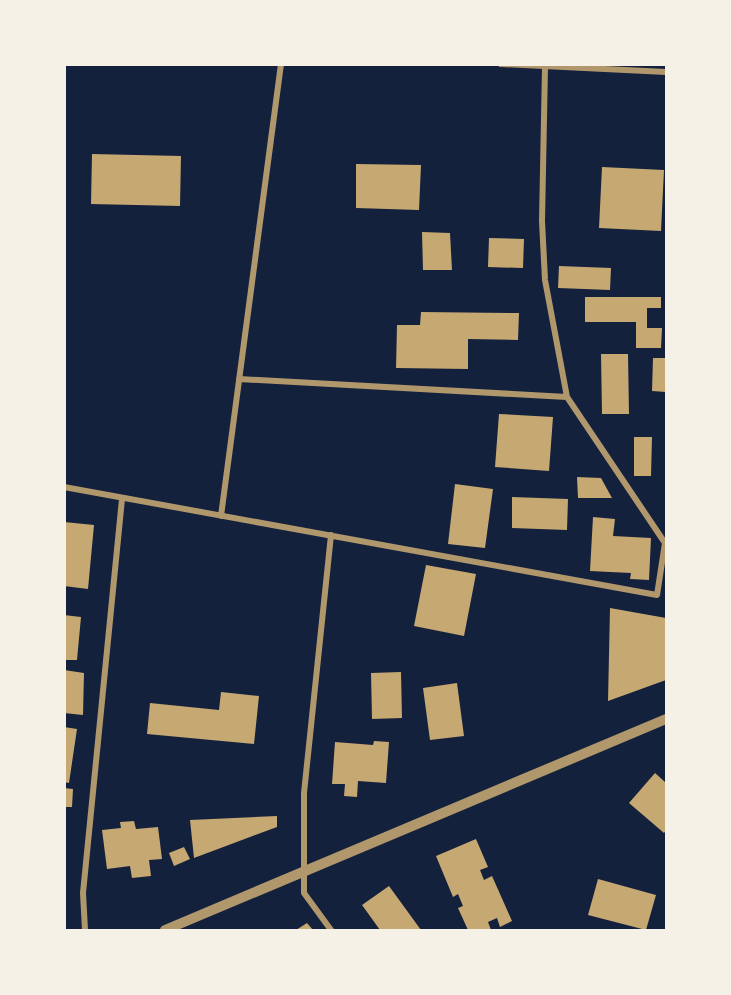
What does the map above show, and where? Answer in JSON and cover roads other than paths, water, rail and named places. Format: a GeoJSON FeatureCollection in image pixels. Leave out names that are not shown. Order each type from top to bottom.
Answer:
{"type":"FeatureCollection","features":[{"type":"Feature","properties":{"kind":"street"},"geometry":{"type":"LineString","coordinates":[[221,516],[281,64]]}},
{"type":"Feature","properties":{"kind":"street"},"geometry":{"type":"LineString","coordinates":[[501,64],[666,72]]}},
{"type":"Feature","properties":{"kind":"street"},"geometry":{"type":"LineString","coordinates":[[64,487],[122,500],[331,535],[657,595],[666,543],[567,398],[545,280],[542,221],[545,67]]}},
{"type":"Feature","properties":{"kind":"street"},"geometry":{"type":"LineString","coordinates":[[239,379],[567,398]]}},
{"type":"Feature","properties":{"kind":"street"},"geometry":{"type":"LineString","coordinates":[[85,930],[83,893],[122,500]]}},
{"type":"Feature","properties":{"kind":"street"},"geometry":{"type":"LineString","coordinates":[[331,535],[304,793],[304,892],[331,930]]}},
{"type":"Feature","properties":{"kind":"street"},"geometry":{"type":"LineString","coordinates":[[165,930],[666,719]]}}]}
